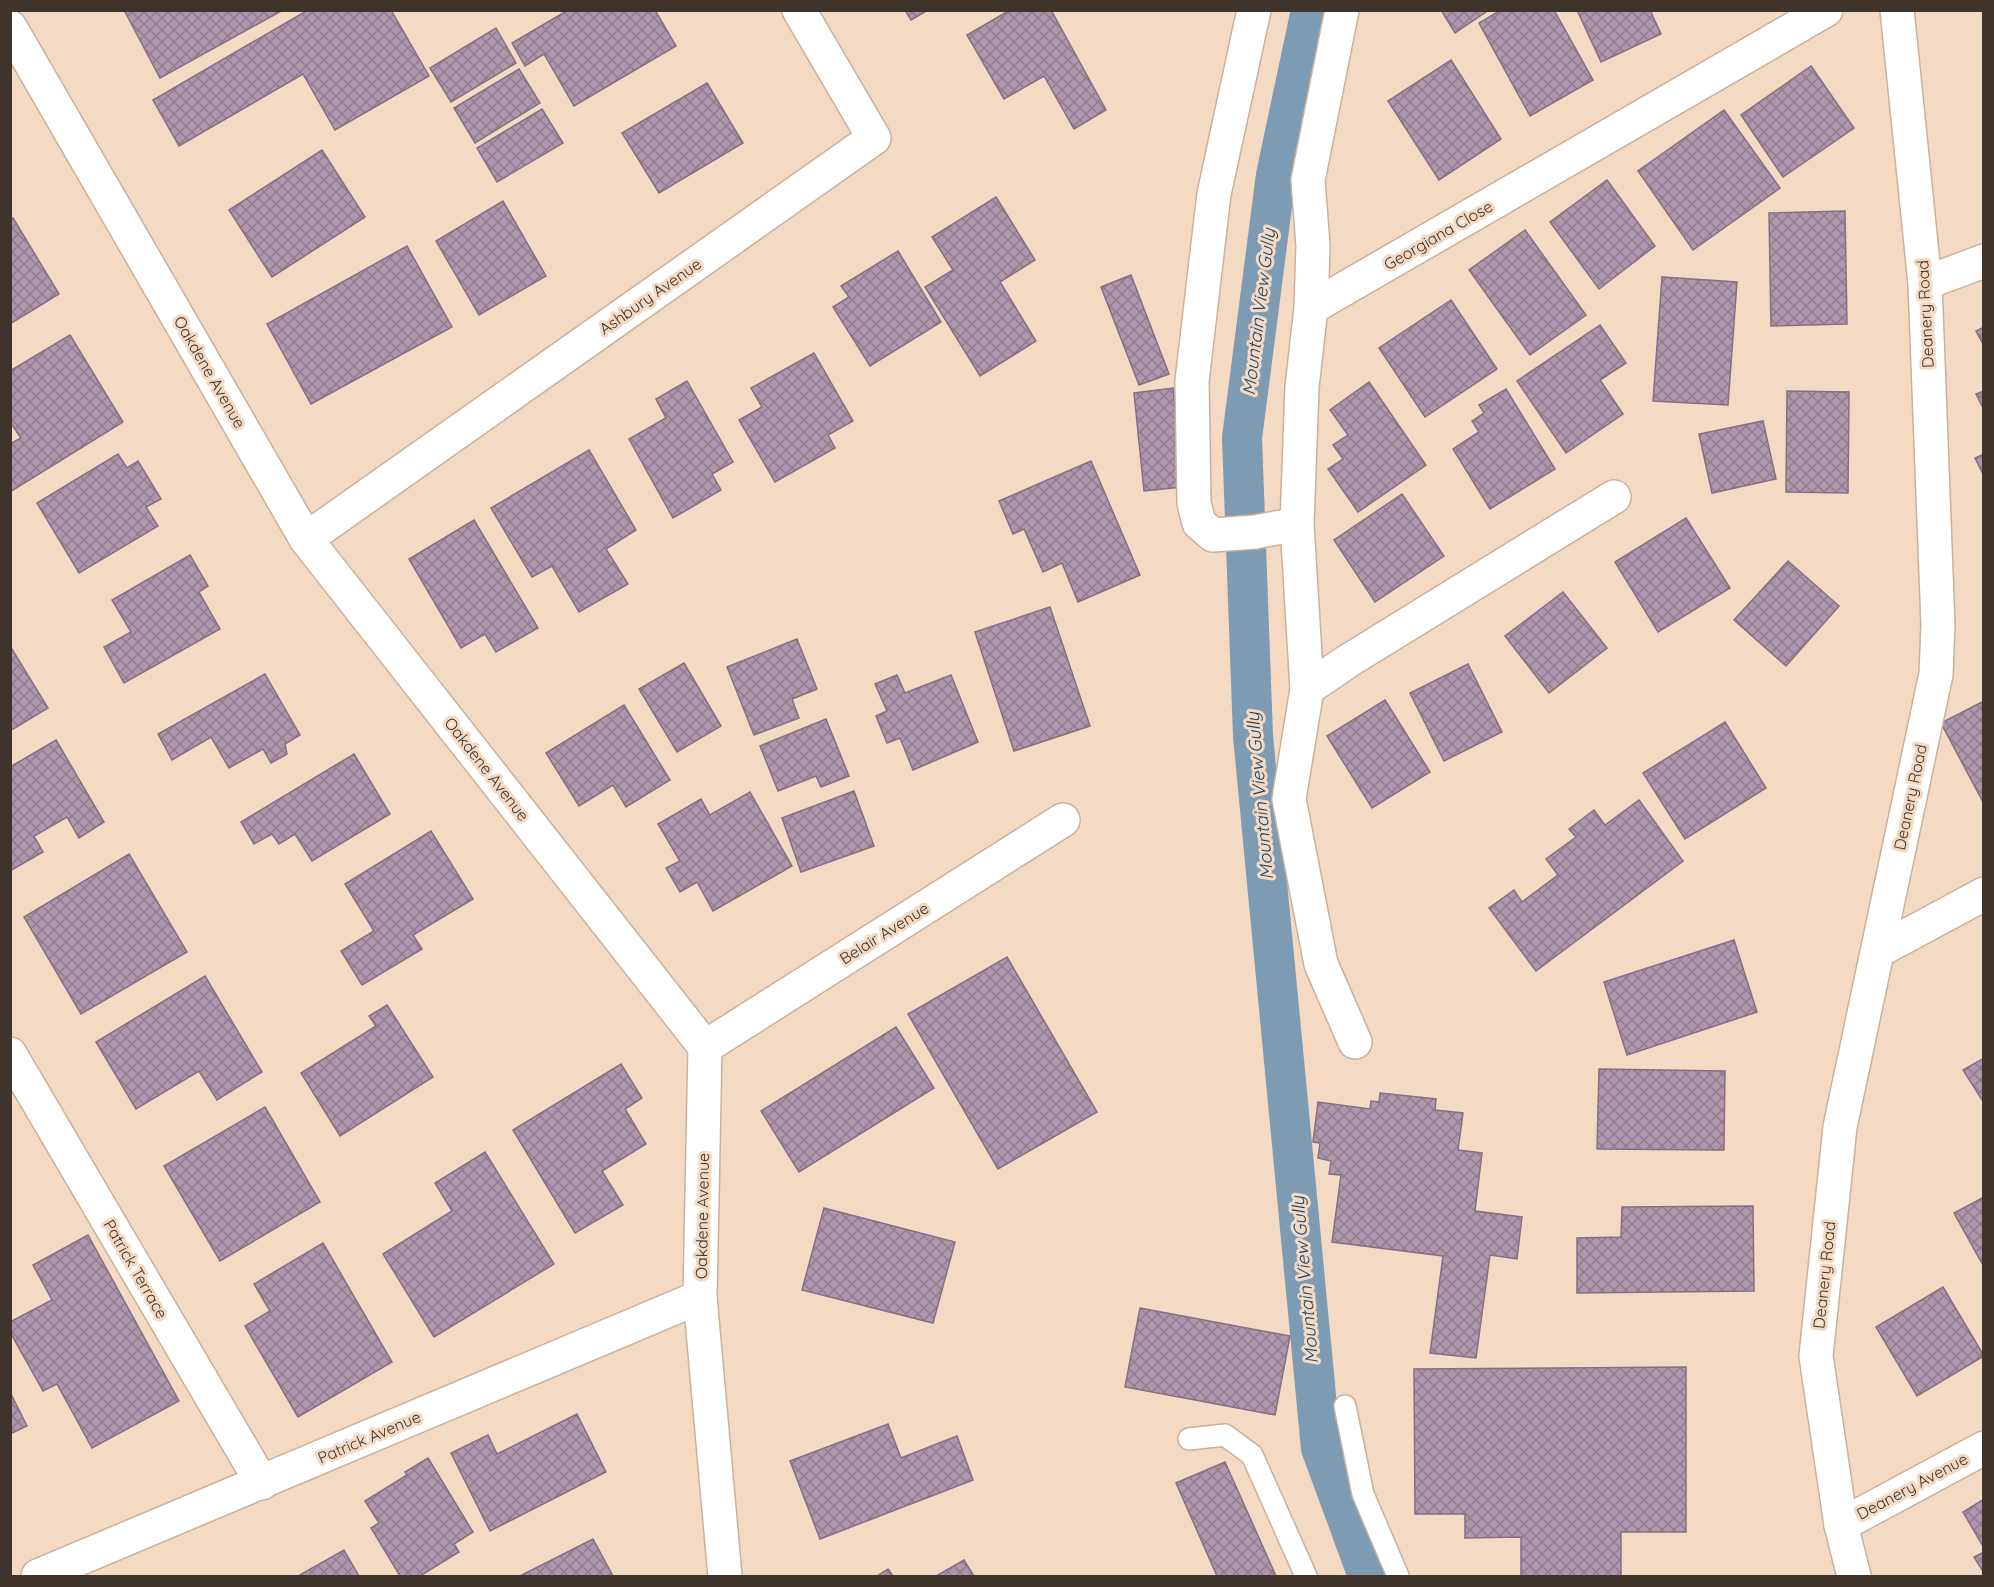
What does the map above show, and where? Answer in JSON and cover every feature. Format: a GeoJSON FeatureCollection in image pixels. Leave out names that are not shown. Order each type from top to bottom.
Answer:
{"type":"FeatureCollection","features":[{"type":"Feature","properties":{"kind":"street","name":"Ashbury Avenue"},"geometry":{"type":"LineString","coordinates":[[306,539],[874,138],[799,10]]}},
{"type":"Feature","properties":{"kind":"street"},"geometry":{"type":"LineString","coordinates":[[1254,10],[1214,194],[1192,381],[1194,503],[1199,523],[1213,535],[1255,532],[1297,524]]}},
{"type":"Feature","properties":{"kind":"street"},"geometry":{"type":"LineString","coordinates":[[1342,10],[1308,180],[1313,246],[1311,308],[1302,387],[1297,524],[1307,689],[1289,799],[1321,964],[1354,1042]]}},
{"type":"Feature","properties":{"kind":"street","name":"Georgiana Close"},"geometry":{"type":"LineString","coordinates":[[1311,308],[1826,10]]}},
{"type":"Feature","properties":{"kind":"street","name":"Deanery Road"},"geometry":{"type":"LineString","coordinates":[[1854,1576],[1841,1525],[1816,1356],[1840,1127],[1936,674],[1938,625],[1925,283],[1897,10]]}},
{"type":"Feature","properties":{"kind":"street","name":"Oakdene Avenue"},"geometry":{"type":"LineString","coordinates":[[10,27],[306,539],[705,1047],[700,1297],[725,1576]]}},
{"type":"Feature","properties":{"kind":"street"},"geometry":{"type":"LineString","coordinates":[[1925,283],[1983,261]]}},
{"type":"Feature","properties":{"kind":"street"},"geometry":{"type":"LineString","coordinates":[[1307,689],[1348,661],[1614,497]]}},
{"type":"Feature","properties":{"kind":"street","name":"Belair Avenue"},"geometry":{"type":"LineString","coordinates":[[705,1047],[1063,820]]}},
{"type":"Feature","properties":{"kind":"street"},"geometry":{"type":"LineString","coordinates":[[1878,951],[1983,894]]}},
{"type":"Feature","properties":{"kind":"street","name":"Patrick Terrace"},"geometry":{"type":"LineString","coordinates":[[10,1054],[262,1483]]}},
{"type":"Feature","properties":{"kind":"street","name":"Patrick Avenue"},"geometry":{"type":"LineString","coordinates":[[38,1576],[700,1297]]}},
{"type":"Feature","properties":{"kind":"street","name":"Deanery Avenue"},"geometry":{"type":"LineString","coordinates":[[1841,1525],[1983,1448]]}},
{"type":"Feature","properties":{"kind":"lane"},"geometry":{"type":"LineString","coordinates":[[1345,1406],[1363,1494],[1398,1576]]}},
{"type":"Feature","properties":{"kind":"lane"},"geometry":{"type":"LineString","coordinates":[[1189,1439],[1225,1435],[1252,1455],[1306,1576]]}},
{"type":"Feature","properties":{"kind":"building"},"geometry":{"type":"Polygon","coordinates":[[[124,10],[283,10],[160,78],[124,10]]]}},
{"type":"Feature","properties":{"kind":"building"},"geometry":{"type":"Polygon","coordinates":[[[308,10],[391,10],[429,76],[335,130],[303,74],[179,146],[153,100],[308,10]]]}},
{"type":"Feature","properties":{"kind":"building"},"geometry":{"type":"Polygon","coordinates":[[[568,10],[655,10],[676,46],[574,106],[544,54],[525,66],[512,43],[568,10]]]}},
{"type":"Feature","properties":{"kind":"building"},"geometry":{"type":"Polygon","coordinates":[[[905,10],[928,10],[911,20],[905,10]]]}},
{"type":"Feature","properties":{"kind":"building"},"geometry":{"type":"Polygon","coordinates":[[[1010,10],[1051,10],[1106,110],[1074,129],[1044,76],[1004,99],[967,35],[1010,10]]]}},
{"type":"Feature","properties":{"kind":"building"},"geometry":{"type":"Polygon","coordinates":[[[1441,10],[1489,10],[1455,33],[1441,10]]]}},
{"type":"Feature","properties":{"kind":"building"},"geometry":{"type":"Polygon","coordinates":[[[1501,10],[1554,10],[1593,80],[1530,116],[1479,23],[1501,10]]]}},
{"type":"Feature","properties":{"kind":"building"},"geometry":{"type":"Polygon","coordinates":[[[1577,10],[1650,10],[1661,34],[1601,62],[1577,10]]]}},
{"type":"Feature","properties":{"kind":"building"},"geometry":{"type":"Polygon","coordinates":[[[496,28],[516,63],[451,102],[430,68],[496,28]]]}},
{"type":"Feature","properties":{"kind":"building"},"geometry":{"type":"Polygon","coordinates":[[[1451,60],[1501,139],[1439,180],[1388,101],[1451,60]]]}},
{"type":"Feature","properties":{"kind":"building"},"geometry":{"type":"Polygon","coordinates":[[[1811,66],[1854,128],[1783,177],[1741,115],[1811,66]]]}},
{"type":"Feature","properties":{"kind":"building"},"geometry":{"type":"Polygon","coordinates":[[[519,69],[540,103],[475,143],[454,108],[519,69]]]}},
{"type":"Feature","properties":{"kind":"building"},"geometry":{"type":"Polygon","coordinates":[[[707,83],[743,143],[659,193],[622,133],[707,83]]]}},
{"type":"Feature","properties":{"kind":"building"},"geometry":{"type":"Polygon","coordinates":[[[542,109],[563,143],[497,182],[477,148],[542,109]]]}},
{"type":"Feature","properties":{"kind":"building"},"geometry":{"type":"Polygon","coordinates":[[[1724,110],[1780,188],[1693,250],[1638,171],[1724,110]]]}},
{"type":"Feature","properties":{"kind":"building"},"geometry":{"type":"Polygon","coordinates":[[[322,150],[365,217],[272,277],[229,210],[322,150]]]}},
{"type":"Feature","properties":{"kind":"building"},"geometry":{"type":"Polygon","coordinates":[[[1607,180],[1655,246],[1599,289],[1550,222],[1607,180]]]}},
{"type":"Feature","properties":{"kind":"building"},"geometry":{"type":"Polygon","coordinates":[[[996,197],[1035,260],[1000,282],[1036,341],[980,376],[925,287],[953,270],[932,237],[996,197]]]}},
{"type":"Feature","properties":{"kind":"building"},"geometry":{"type":"Polygon","coordinates":[[[503,201],[546,276],[479,315],[436,241],[503,201]]]}},
{"type":"Feature","properties":{"kind":"building"},"geometry":{"type":"Polygon","coordinates":[[[1845,211],[1847,324],[1771,326],[1769,213],[1845,211]]]}},
{"type":"Feature","properties":{"kind":"building"},"geometry":{"type":"Polygon","coordinates":[[[13,218],[59,294],[10,324],[10,220],[13,218]]]}},
{"type":"Feature","properties":{"kind":"building"},"geometry":{"type":"Polygon","coordinates":[[[1525,230],[1586,315],[1530,355],[1469,270],[1525,230]]]}},
{"type":"Feature","properties":{"kind":"building"},"geometry":{"type":"Polygon","coordinates":[[[407,246],[452,327],[311,404],[267,324],[407,246]]]}},
{"type":"Feature","properties":{"kind":"building"},"geometry":{"type":"Polygon","coordinates":[[[898,251],[941,322],[870,366],[833,307],[849,297],[841,286],[898,251]]]}},
{"type":"Feature","properties":{"kind":"building"},"geometry":{"type":"Polygon","coordinates":[[[1131,275],[1169,374],[1139,385],[1101,287],[1131,275]]]}},
{"type":"Feature","properties":{"kind":"building"},"geometry":{"type":"Polygon","coordinates":[[[1662,277],[1737,282],[1728,405],[1653,401],[1662,277]]]}},
{"type":"Feature","properties":{"kind":"building"},"geometry":{"type":"Polygon","coordinates":[[[1451,300],[1497,369],[1425,417],[1379,348],[1451,300]]]}},
{"type":"Feature","properties":{"kind":"building"},"geometry":{"type":"Polygon","coordinates":[[[1600,325],[1626,363],[1600,380],[1623,414],[1566,453],[1517,381],[1600,325]]]}},
{"type":"Feature","properties":{"kind":"building"},"geometry":{"type":"Polygon","coordinates":[[[1984,327],[1984,346],[1976,331],[1984,327]]]}},
{"type":"Feature","properties":{"kind":"building"},"geometry":{"type":"Polygon","coordinates":[[[70,335],[123,422],[10,492],[10,444],[21,438],[10,422],[10,371],[70,335]]]}},
{"type":"Feature","properties":{"kind":"building"},"geometry":{"type":"Polygon","coordinates":[[[814,353],[853,421],[828,435],[835,448],[775,482],[739,420],[762,407],[751,388],[814,353]]]}},
{"type":"Feature","properties":{"kind":"building"},"geometry":{"type":"Polygon","coordinates":[[[687,381],[733,462],[712,474],[721,490],[673,518],[629,439],[666,418],[656,399],[687,381]]]}},
{"type":"Feature","properties":{"kind":"building"},"geometry":{"type":"Polygon","coordinates":[[[1369,382],[1426,465],[1358,512],[1328,469],[1343,459],[1333,445],[1348,435],[1330,410],[1369,382]]]}},
{"type":"Feature","properties":{"kind":"building"},"geometry":{"type":"Polygon","coordinates":[[[1173,388],[1182,487],[1144,491],[1134,393],[1173,388]]]}},
{"type":"Feature","properties":{"kind":"building"},"geometry":{"type":"Polygon","coordinates":[[[1506,389],[1555,469],[1490,509],[1453,449],[1479,432],[1472,421],[1484,413],[1479,405],[1506,389]]]}},
{"type":"Feature","properties":{"kind":"building"},"geometry":{"type":"Polygon","coordinates":[[[1787,391],[1849,392],[1848,493],[1786,492],[1787,391]]]}},
{"type":"Feature","properties":{"kind":"building"},"geometry":{"type":"Polygon","coordinates":[[[1984,391],[1984,410],[1976,394],[1984,391]]]}},
{"type":"Feature","properties":{"kind":"building"},"geometry":{"type":"Polygon","coordinates":[[[1763,421],[1776,479],[1712,493],[1699,434],[1763,421]]]}},
{"type":"Feature","properties":{"kind":"building"},"geometry":{"type":"Polygon","coordinates":[[[589,450],[636,530],[606,549],[628,584],[579,612],[552,566],[532,577],[491,508],[589,450]]]}},
{"type":"Feature","properties":{"kind":"building"},"geometry":{"type":"Polygon","coordinates":[[[118,454],[127,468],[138,461],[161,499],[146,507],[158,526],[79,573],[37,503],[118,454]]]}},
{"type":"Feature","properties":{"kind":"building"},"geometry":{"type":"Polygon","coordinates":[[[1984,454],[1984,476],[1975,458],[1984,454]]]}},
{"type":"Feature","properties":{"kind":"building"},"geometry":{"type":"Polygon","coordinates":[[[1091,461],[1140,575],[1078,602],[1062,563],[1043,572],[1024,529],[1013,534],[999,501],[1091,461]]]}},
{"type":"Feature","properties":{"kind":"building"},"geometry":{"type":"Polygon","coordinates":[[[1402,494],[1444,556],[1375,602],[1334,540],[1402,494]]]}},
{"type":"Feature","properties":{"kind":"building"},"geometry":{"type":"Polygon","coordinates":[[[1686,518],[1730,588],[1658,632],[1615,562],[1686,518]]]}},
{"type":"Feature","properties":{"kind":"building"},"geometry":{"type":"Polygon","coordinates":[[[474,520],[538,628],[496,652],[485,634],[461,648],[409,559],[474,520]]]}},
{"type":"Feature","properties":{"kind":"building"},"geometry":{"type":"Polygon","coordinates":[[[190,555],[208,586],[199,592],[220,629],[124,683],[104,647],[131,632],[112,600],[190,555]]]}},
{"type":"Feature","properties":{"kind":"building"},"geometry":{"type":"Polygon","coordinates":[[[1788,561],[1839,606],[1786,666],[1734,620],[1788,561]]]}},
{"type":"Feature","properties":{"kind":"building"},"geometry":{"type":"Polygon","coordinates":[[[1563,592],[1607,648],[1549,693],[1505,636],[1563,592]]]}},
{"type":"Feature","properties":{"kind":"building"},"geometry":{"type":"Polygon","coordinates":[[[1050,607],[1090,726],[1014,751],[975,632],[1050,607]]]}},
{"type":"Feature","properties":{"kind":"building"},"geometry":{"type":"Polygon","coordinates":[[[797,639],[817,689],[792,699],[799,718],[754,735],[727,667],[797,639]]]}},
{"type":"Feature","properties":{"kind":"building"},"geometry":{"type":"Polygon","coordinates":[[[10,646],[48,708],[10,731],[10,646]]]}},
{"type":"Feature","properties":{"kind":"building"},"geometry":{"type":"Polygon","coordinates":[[[684,663],[721,726],[677,752],[639,689],[684,663]]]}},
{"type":"Feature","properties":{"kind":"building"},"geometry":{"type":"Polygon","coordinates":[[[1468,664],[1502,732],[1444,761],[1410,693],[1468,664]]]}},
{"type":"Feature","properties":{"kind":"building"},"geometry":{"type":"Polygon","coordinates":[[[265,674],[300,735],[285,744],[287,754],[271,763],[263,749],[229,768],[211,737],[172,760],[158,734],[265,674]]]}},
{"type":"Feature","properties":{"kind":"building"},"geometry":{"type":"Polygon","coordinates":[[[897,675],[905,693],[951,675],[978,742],[913,770],[900,738],[887,743],[876,716],[887,711],[875,684],[897,675]]]}},
{"type":"Feature","properties":{"kind":"building"},"geometry":{"type":"Polygon","coordinates":[[[1385,700],[1430,772],[1372,808],[1327,736],[1385,700]]]}},
{"type":"Feature","properties":{"kind":"building"},"geometry":{"type":"Polygon","coordinates":[[[1984,701],[1984,804],[1941,723],[1984,701]]]}},
{"type":"Feature","properties":{"kind":"building"},"geometry":{"type":"Polygon","coordinates":[[[624,705],[670,780],[626,807],[613,785],[579,806],[546,753],[624,705]]]}},
{"type":"Feature","properties":{"kind":"building"},"geometry":{"type":"Polygon","coordinates":[[[826,719],[849,776],[821,787],[816,776],[778,791],[760,746],[826,719]]]}},
{"type":"Feature","properties":{"kind":"building"},"geometry":{"type":"Polygon","coordinates":[[[1725,722],[1766,788],[1685,839],[1643,773],[1725,722]]]}},
{"type":"Feature","properties":{"kind":"building"},"geometry":{"type":"Polygon","coordinates":[[[56,740],[104,822],[79,838],[67,817],[34,836],[43,852],[10,871],[10,767],[56,740]]]}},
{"type":"Feature","properties":{"kind":"building"},"geometry":{"type":"Polygon","coordinates":[[[354,754],[390,814],[312,861],[295,834],[279,844],[272,834],[254,844],[241,822],[354,754]]]}},
{"type":"Feature","properties":{"kind":"building"},"geometry":{"type":"Polygon","coordinates":[[[854,791],[874,846],[801,872],[782,818],[854,791]]]}},
{"type":"Feature","properties":{"kind":"building"},"geometry":{"type":"Polygon","coordinates":[[[750,792],[792,866],[713,911],[697,882],[680,892],[666,868],[680,861],[658,824],[701,799],[710,815],[750,792]]]}},
{"type":"Feature","properties":{"kind":"building"},"geometry":{"type":"Polygon","coordinates":[[[1639,800],[1683,861],[1536,971],[1489,908],[1514,890],[1522,902],[1558,875],[1546,859],[1576,837],[1569,829],[1594,810],[1605,825],[1639,800]]]}},
{"type":"Feature","properties":{"kind":"building"},"geometry":{"type":"Polygon","coordinates":[[[431,831],[473,899],[413,935],[422,949],[362,985],[341,951],[374,931],[345,884],[431,831]]]}},
{"type":"Feature","properties":{"kind":"building"},"geometry":{"type":"Polygon","coordinates":[[[129,854],[187,952],[81,1014],[24,917],[129,854]]]}},
{"type":"Feature","properties":{"kind":"building"},"geometry":{"type":"Polygon","coordinates":[[[1734,940],[1757,1012],[1627,1055],[1604,982],[1734,940]]]}},
{"type":"Feature","properties":{"kind":"building"},"geometry":{"type":"Polygon","coordinates":[[[1007,957],[1097,1112],[998,1169],[908,1014],[1007,957]]]}},
{"type":"Feature","properties":{"kind":"building"},"geometry":{"type":"Polygon","coordinates":[[[205,976],[262,1072],[217,1100],[199,1071],[136,1109],[96,1042],[205,976]]]}},
{"type":"Feature","properties":{"kind":"building"},"geometry":{"type":"Polygon","coordinates":[[[387,1005],[433,1077],[340,1136],[301,1073],[376,1026],[369,1016],[387,1005]]]}},
{"type":"Feature","properties":{"kind":"building"},"geometry":{"type":"Polygon","coordinates":[[[896,1027],[934,1088],[799,1172],[761,1111],[896,1027]]]}},
{"type":"Feature","properties":{"kind":"building"},"geometry":{"type":"Polygon","coordinates":[[[1984,1058],[1984,1103],[1963,1070],[1984,1058]]]}},
{"type":"Feature","properties":{"kind":"building"},"geometry":{"type":"Polygon","coordinates":[[[621,1064],[642,1098],[625,1109],[646,1144],[602,1171],[623,1205],[575,1233],[513,1130],[621,1064]]]}},
{"type":"Feature","properties":{"kind":"building"},"geometry":{"type":"Polygon","coordinates":[[[1599,1069],[1725,1071],[1724,1150],[1597,1149],[1599,1069]]]}},
{"type":"Feature","properties":{"kind":"building"},"geometry":{"type":"Polygon","coordinates":[[[1380,1093],[1436,1099],[1435,1110],[1463,1113],[1458,1150],[1482,1153],[1475,1211],[1522,1217],[1517,1259],[1490,1255],[1476,1358],[1430,1353],[1443,1256],[1332,1242],[1341,1175],[1329,1174],[1331,1161],[1318,1158],[1320,1143],[1313,1142],[1318,1102],[1370,1109],[1371,1101],[1379,1102],[1380,1093]]]}},
{"type":"Feature","properties":{"kind":"building"},"geometry":{"type":"Polygon","coordinates":[[[265,1107],[320,1202],[220,1261],[164,1166],[265,1107]]]}},
{"type":"Feature","properties":{"kind":"building"},"geometry":{"type":"Polygon","coordinates":[[[485,1152],[554,1264],[434,1337],[383,1254],[452,1211],[435,1183],[485,1152]]]}},
{"type":"Feature","properties":{"kind":"building"},"geometry":{"type":"Polygon","coordinates":[[[1984,1197],[1984,1267],[1954,1213],[1984,1197]]]}},
{"type":"Feature","properties":{"kind":"building"},"geometry":{"type":"Polygon","coordinates":[[[1753,1206],[1754,1291],[1577,1293],[1577,1238],[1621,1237],[1622,1207],[1753,1206]]]}},
{"type":"Feature","properties":{"kind":"building"},"geometry":{"type":"Polygon","coordinates":[[[824,1208],[955,1242],[933,1323],[802,1290],[824,1208]]]}},
{"type":"Feature","properties":{"kind":"building"},"geometry":{"type":"Polygon","coordinates":[[[88,1235],[179,1401],[92,1448],[57,1384],[43,1391],[10,1332],[10,1322],[52,1300],[33,1265],[88,1235]]]}},
{"type":"Feature","properties":{"kind":"building"},"geometry":{"type":"Polygon","coordinates":[[[323,1243],[392,1362],[298,1417],[245,1326],[270,1311],[254,1284],[323,1243]]]}},
{"type":"Feature","properties":{"kind":"building"},"geometry":{"type":"Polygon","coordinates":[[[1943,1287],[1984,1356],[1917,1396],[1876,1327],[1943,1287]]]}},
{"type":"Feature","properties":{"kind":"building"},"geometry":{"type":"Polygon","coordinates":[[[1140,1308],[1290,1336],[1275,1415],[1125,1387],[1140,1308]]]}},
{"type":"Feature","properties":{"kind":"building"},"geometry":{"type":"Polygon","coordinates":[[[1686,1367],[1686,1532],[1621,1532],[1621,1576],[1521,1576],[1521,1537],[1465,1538],[1465,1514],[1415,1514],[1414,1369],[1686,1367]]]}},
{"type":"Feature","properties":{"kind":"building"},"geometry":{"type":"Polygon","coordinates":[[[10,1392],[27,1426],[10,1434],[10,1392]]]}},
{"type":"Feature","properties":{"kind":"building"},"geometry":{"type":"Polygon","coordinates":[[[577,1414],[606,1472],[490,1531],[451,1453],[488,1435],[497,1454],[577,1414]]]}},
{"type":"Feature","properties":{"kind":"building"},"geometry":{"type":"Polygon","coordinates":[[[888,1424],[901,1458],[957,1436],[973,1480],[820,1539],[790,1461],[888,1424]]]}},
{"type":"Feature","properties":{"kind":"building"},"geometry":{"type":"Polygon","coordinates":[[[428,1458],[473,1532],[454,1544],[459,1552],[420,1576],[400,1576],[371,1528],[379,1523],[365,1501],[407,1475],[405,1472],[428,1458]]]}},
{"type":"Feature","properties":{"kind":"building"},"geometry":{"type":"Polygon","coordinates":[[[1225,1462],[1276,1576],[1217,1576],[1176,1483],[1225,1462]]]}},
{"type":"Feature","properties":{"kind":"building"},"geometry":{"type":"Polygon","coordinates":[[[1984,1499],[1984,1548],[1963,1512],[1984,1499]]]}},
{"type":"Feature","properties":{"kind":"building"},"geometry":{"type":"Polygon","coordinates":[[[593,1539],[613,1576],[520,1576],[593,1539]]]}},
{"type":"Feature","properties":{"kind":"building"},"geometry":{"type":"Polygon","coordinates":[[[344,1550],[359,1576],[298,1576],[344,1550]]]}},
{"type":"Feature","properties":{"kind":"building"},"geometry":{"type":"Polygon","coordinates":[[[1984,1552],[1984,1573],[1974,1557],[1984,1552]]]}},
{"type":"Feature","properties":{"kind":"building"},"geometry":{"type":"Polygon","coordinates":[[[964,1560],[974,1576],[936,1576],[964,1560]]]}},
{"type":"Feature","properties":{"kind":"building"},"geometry":{"type":"Polygon","coordinates":[[[888,1569],[893,1576],[877,1576],[888,1569]]]}},
{"type":"Feature","properties":{"kind":"waterway","name":"Mountain View Gully"},"geometry":{"type":"LineString","coordinates":[[1311,10],[1276,175],[1242,438],[1253,736],[1321,1448],[1368,1576]]}}]}
